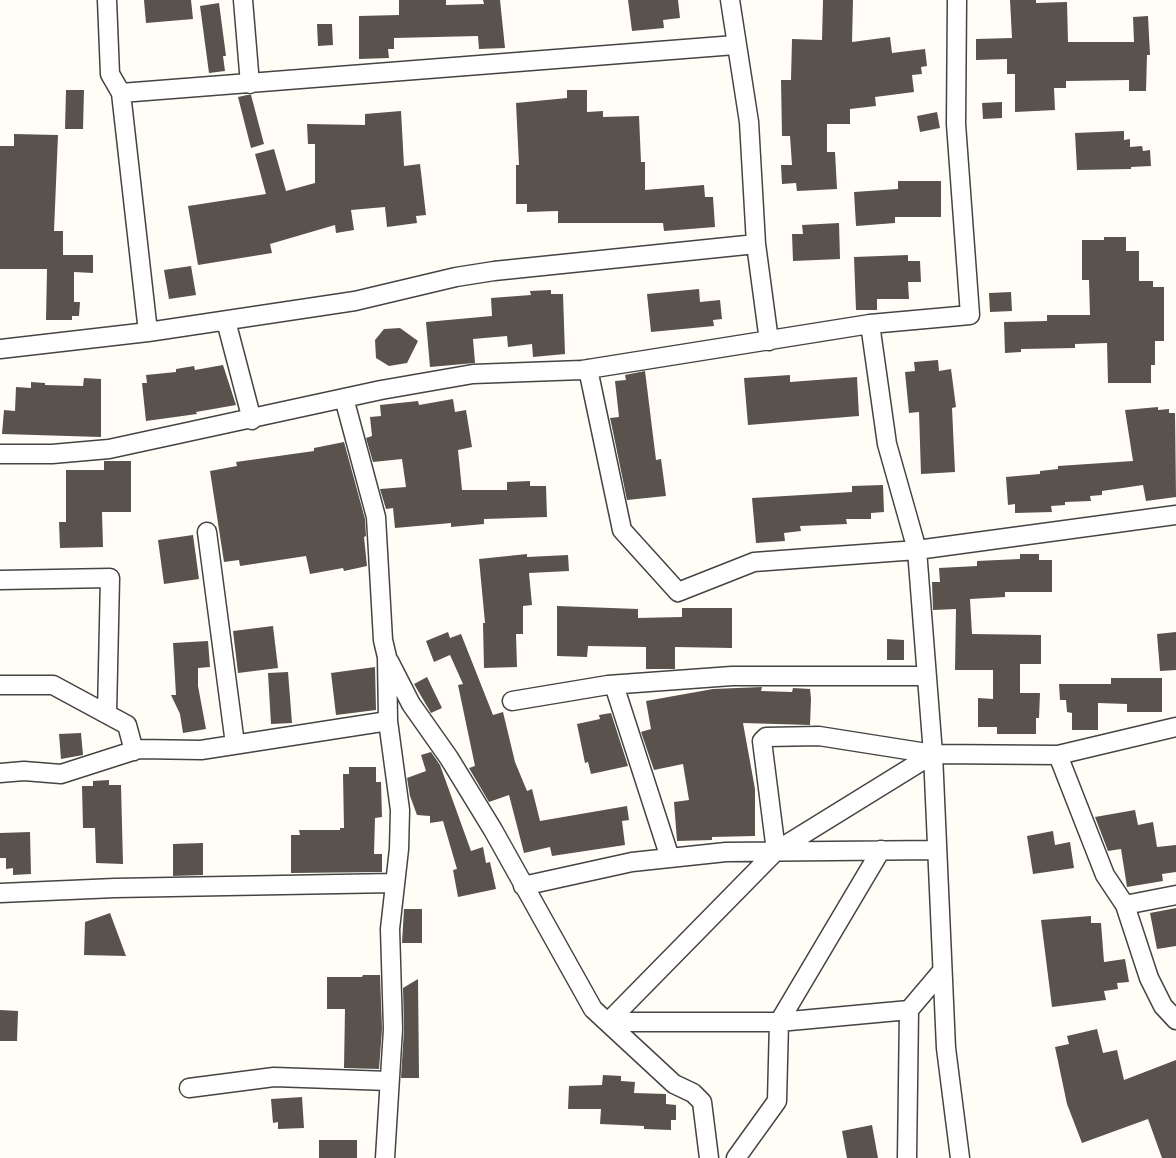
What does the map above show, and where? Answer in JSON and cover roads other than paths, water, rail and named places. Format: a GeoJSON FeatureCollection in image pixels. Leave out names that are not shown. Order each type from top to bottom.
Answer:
{"type":"FeatureCollection","features":[{"type":"Feature","properties":{"kind":"street"},"geometry":{"type":"LineString","coordinates":[[107,0],[110,74],[121,93],[148,332]]}},
{"type":"Feature","properties":{"kind":"street"},"geometry":{"type":"LineString","coordinates":[[243,0],[250,84]]}},
{"type":"Feature","properties":{"kind":"street"},"geometry":{"type":"LineString","coordinates":[[730,0],[749,122],[756,244],[769,341]]}},
{"type":"Feature","properties":{"kind":"street"},"geometry":{"type":"LineString","coordinates":[[0,454],[52,454],[109,449],[344,398],[473,374],[588,369],[870,324],[970,314],[956,124],[957,0]]}},
{"type":"Feature","properties":{"kind":"street"},"geometry":{"type":"LineString","coordinates":[[121,93],[735,45]]}},
{"type":"Feature","properties":{"kind":"street"},"geometry":{"type":"LineString","coordinates":[[0,349],[148,332],[355,301],[456,277],[494,271],[756,244]]}},
{"type":"Feature","properties":{"kind":"street"},"geometry":{"type":"LineString","coordinates":[[226,321],[252,420]]}},
{"type":"Feature","properties":{"kind":"street"},"geometry":{"type":"LineString","coordinates":[[870,324],[887,444],[917,550],[933,754],[946,1048],[960,1158]]}},
{"type":"Feature","properties":{"kind":"street"},"geometry":{"type":"LineString","coordinates":[[588,369],[622,530],[678,592],[754,562],[917,550],[1176,514]]}},
{"type":"Feature","properties":{"kind":"street"},"geometry":{"type":"LineString","coordinates":[[344,398],[376,517],[383,640],[387,657],[388,721],[400,810],[390,929],[393,1029],[386,1158]]}},
{"type":"Feature","properties":{"kind":"street"},"geometry":{"type":"LineString","coordinates":[[207,532],[235,744]]}},
{"type":"Feature","properties":{"kind":"street"},"geometry":{"type":"LineString","coordinates":[[0,580],[110,578],[107,714]]}},
{"type":"Feature","properties":{"kind":"street"},"geometry":{"type":"LineString","coordinates":[[387,657],[411,704],[449,758],[493,830],[593,1009],[674,1084],[693,1093],[702,1102],[709,1158]]}},
{"type":"Feature","properties":{"kind":"street"},"geometry":{"type":"LineString","coordinates":[[512,701],[614,685],[732,676],[927,676]]}},
{"type":"Feature","properties":{"kind":"street"},"geometry":{"type":"LineString","coordinates":[[0,685],[53,685],[127,724],[134,751]]}},
{"type":"Feature","properties":{"kind":"street"},"geometry":{"type":"LineString","coordinates":[[614,685],[670,858]]}},
{"type":"Feature","properties":{"kind":"street"},"geometry":{"type":"LineString","coordinates":[[0,773],[24,771],[61,774],[139,749],[201,750],[388,721]]}},
{"type":"Feature","properties":{"kind":"street"},"geometry":{"type":"LineString","coordinates":[[776,851],[762,743],[764,738],[819,736],[933,754],[1058,755],[1176,727]]}},
{"type":"Feature","properties":{"kind":"street"},"geometry":{"type":"LineString","coordinates":[[608,1022],[776,851],[933,754]]}},
{"type":"Feature","properties":{"kind":"street"},"geometry":{"type":"LineString","coordinates":[[1058,755],[1105,875],[1125,905],[1149,978],[1163,1006],[1176,1020]]}},
{"type":"Feature","properties":{"kind":"street"},"geometry":{"type":"LineString","coordinates":[[736,1158],[776,1101],[779,1022],[881,850]]}},
{"type":"Feature","properties":{"kind":"street"},"geometry":{"type":"LineString","coordinates":[[523,886],[632,862],[726,852],[937,850]]}},
{"type":"Feature","properties":{"kind":"street"},"geometry":{"type":"LineString","coordinates":[[0,893],[394,883]]}},
{"type":"Feature","properties":{"kind":"street"},"geometry":{"type":"LineString","coordinates":[[1125,905],[1176,895]]}},
{"type":"Feature","properties":{"kind":"street"},"geometry":{"type":"LineString","coordinates":[[907,1158],[909,1010],[942,971]]}},
{"type":"Feature","properties":{"kind":"street"},"geometry":{"type":"LineString","coordinates":[[608,1022],[779,1022],[909,1010]]}},
{"type":"Feature","properties":{"kind":"street"},"geometry":{"type":"LineString","coordinates":[[189,1088],[274,1077],[389,1081]]}}]}
